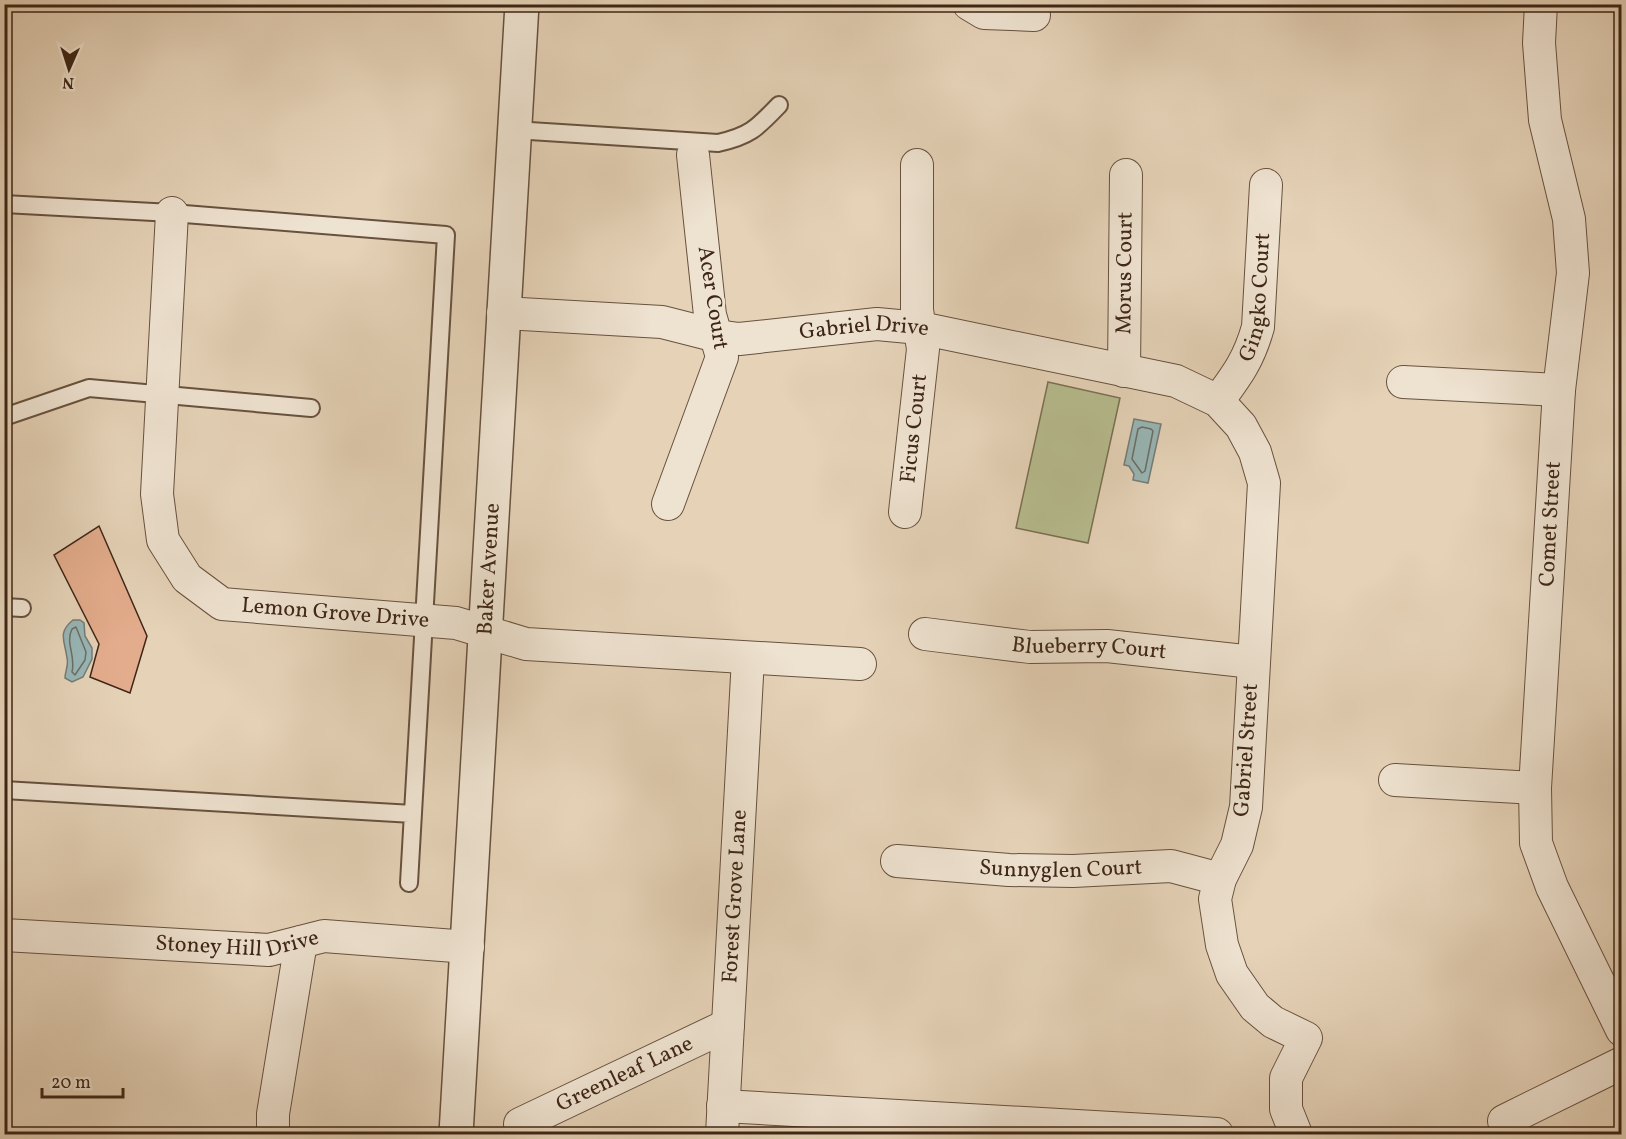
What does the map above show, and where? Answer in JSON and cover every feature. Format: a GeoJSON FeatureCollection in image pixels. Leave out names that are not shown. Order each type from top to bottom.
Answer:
{"type":"FeatureCollection","features":[{"type":"Feature","properties":{"kind":"street","name":"Baker Avenue"},"geometry":{"type":"LineString","coordinates":[[456,1134],[522,4]]}},
{"type":"Feature","properties":{"kind":"street"},"geometry":{"type":"LineString","coordinates":[[969,4],[984,13],[1034,15]]}},
{"type":"Feature","properties":{"kind":"street","name":"Comet Street"},"geometry":{"type":"LineString","coordinates":[[1541,4],[1539,44],[1545,120],[1569,219],[1573,273],[1559,390],[1535,788],[1536,843],[1552,887],[1622,1029]]}},
{"type":"Feature","properties":{"kind":"street","name":"Acer Court"},"geometry":{"type":"LineString","coordinates":[[668,504],[722,357],[710,315],[693,155]]}},
{"type":"Feature","properties":{"kind":"street","name":"Ficus Court"},"geometry":{"type":"LineString","coordinates":[[905,512],[923,349],[916,310],[917,165]]}},
{"type":"Feature","properties":{"kind":"street","name":"Morus Court"},"geometry":{"type":"LineString","coordinates":[[1124,371],[1126,175]]}},
{"type":"Feature","properties":{"kind":"street","name":"Gingko Court"},"geometry":{"type":"LineString","coordinates":[[1218,400],[1244,366],[1258,327],[1266,184]]}},
{"type":"Feature","properties":{"kind":"street","name":"Lemon Grove Drive"},"geometry":{"type":"LineString","coordinates":[[172,213],[157,494],[163,540],[187,578],[222,604],[456,623],[526,644],[860,664]]}},
{"type":"Feature","properties":{"kind":"street","name":"Gabriel Drive"},"geometry":{"type":"LineString","coordinates":[[503,314],[662,322],[717,336],[739,339],[877,324],[920,328],[1176,381],[1218,400]]}},
{"type":"Feature","properties":{"kind":"street"},"geometry":{"type":"LineString","coordinates":[[1403,382],[1559,390]]}},
{"type":"Feature","properties":{"kind":"street","name":"Gabriel Street"},"geometry":{"type":"LineString","coordinates":[[1218,400],[1241,426],[1255,452],[1264,483],[1246,807],[1237,844],[1220,879],[1215,899],[1222,945],[1232,974],[1255,1007],[1272,1022],[1306,1038],[1286,1078],[1286,1109],[1296,1134]]}},
{"type":"Feature","properties":{"kind":"street","name":"Blueberry Court"},"geometry":{"type":"LineString","coordinates":[[926,634],[1030,647],[1107,646],[1253,662]]}},
{"type":"Feature","properties":{"kind":"street","name":"Forest Grove Lane"},"geometry":{"type":"LineString","coordinates":[[723,1120],[748,658]]}},
{"type":"Feature","properties":{"kind":"street"},"geometry":{"type":"LineString","coordinates":[[1395,780],[1535,788]]}},
{"type":"Feature","properties":{"kind":"street","name":"Sunnyglen Court"},"geometry":{"type":"LineString","coordinates":[[897,861],[1009,870],[1073,871],[1171,866],[1220,879]]}},
{"type":"Feature","properties":{"kind":"street","name":"Stoney Hill Drive"},"geometry":{"type":"LineString","coordinates":[[4,935],[269,950],[324,936],[468,947]]}},
{"type":"Feature","properties":{"kind":"street"},"geometry":{"type":"LineString","coordinates":[[273,1134],[273,1114],[301,942]]}},
{"type":"Feature","properties":{"kind":"street","name":"Greenleaf Lane"},"geometry":{"type":"LineString","coordinates":[[520,1124],[728,1025]]}},
{"type":"Feature","properties":{"kind":"street"},"geometry":{"type":"LineString","coordinates":[[1504,1121],[1622,1063]]}},
{"type":"Feature","properties":{"kind":"street"},"geometry":{"type":"LineString","coordinates":[[723,1120],[1217,1134]]}},
{"type":"Feature","properties":{"kind":"lane"},"geometry":{"type":"LineString","coordinates":[[514,130],[718,143],[740,138],[758,128],[779,105]]}},
{"type":"Feature","properties":{"kind":"lane"},"geometry":{"type":"LineString","coordinates":[[4,204],[172,213],[446,235],[409,883]]}},
{"type":"Feature","properties":{"kind":"lane"},"geometry":{"type":"LineString","coordinates":[[4,417],[89,388],[311,408]]}},
{"type":"Feature","properties":{"kind":"lane"},"geometry":{"type":"LineString","coordinates":[[4,607],[22,608]]}},
{"type":"Feature","properties":{"kind":"lane"},"geometry":{"type":"LineString","coordinates":[[4,790],[413,814]]}},
{"type":"Feature","properties":{"kind":"green space"},"geometry":{"type":"Polygon","coordinates":[[[1048,382],[1120,398],[1088,543],[1016,528],[1048,382]]]}},
{"type":"Feature","properties":{"kind":"water"},"geometry":{"type":"Polygon","coordinates":[[[1134,419],[1161,424],[1148,483],[1133,480],[1134,474],[1129,466],[1124,465],[1134,419]]]}},
{"type":"Feature","properties":{"kind":"water"},"geometry":{"type":"Polygon","coordinates":[[[73,620],[80,620],[84,623],[85,636],[92,648],[92,659],[83,677],[72,682],[65,678],[67,661],[63,638],[65,629],[73,620]]]}},
{"type":"Feature","properties":{"kind":"building"},"geometry":{"type":"Polygon","coordinates":[[[99,526],[147,636],[130,693],[90,677],[99,644],[54,555],[99,526]]]}}]}
